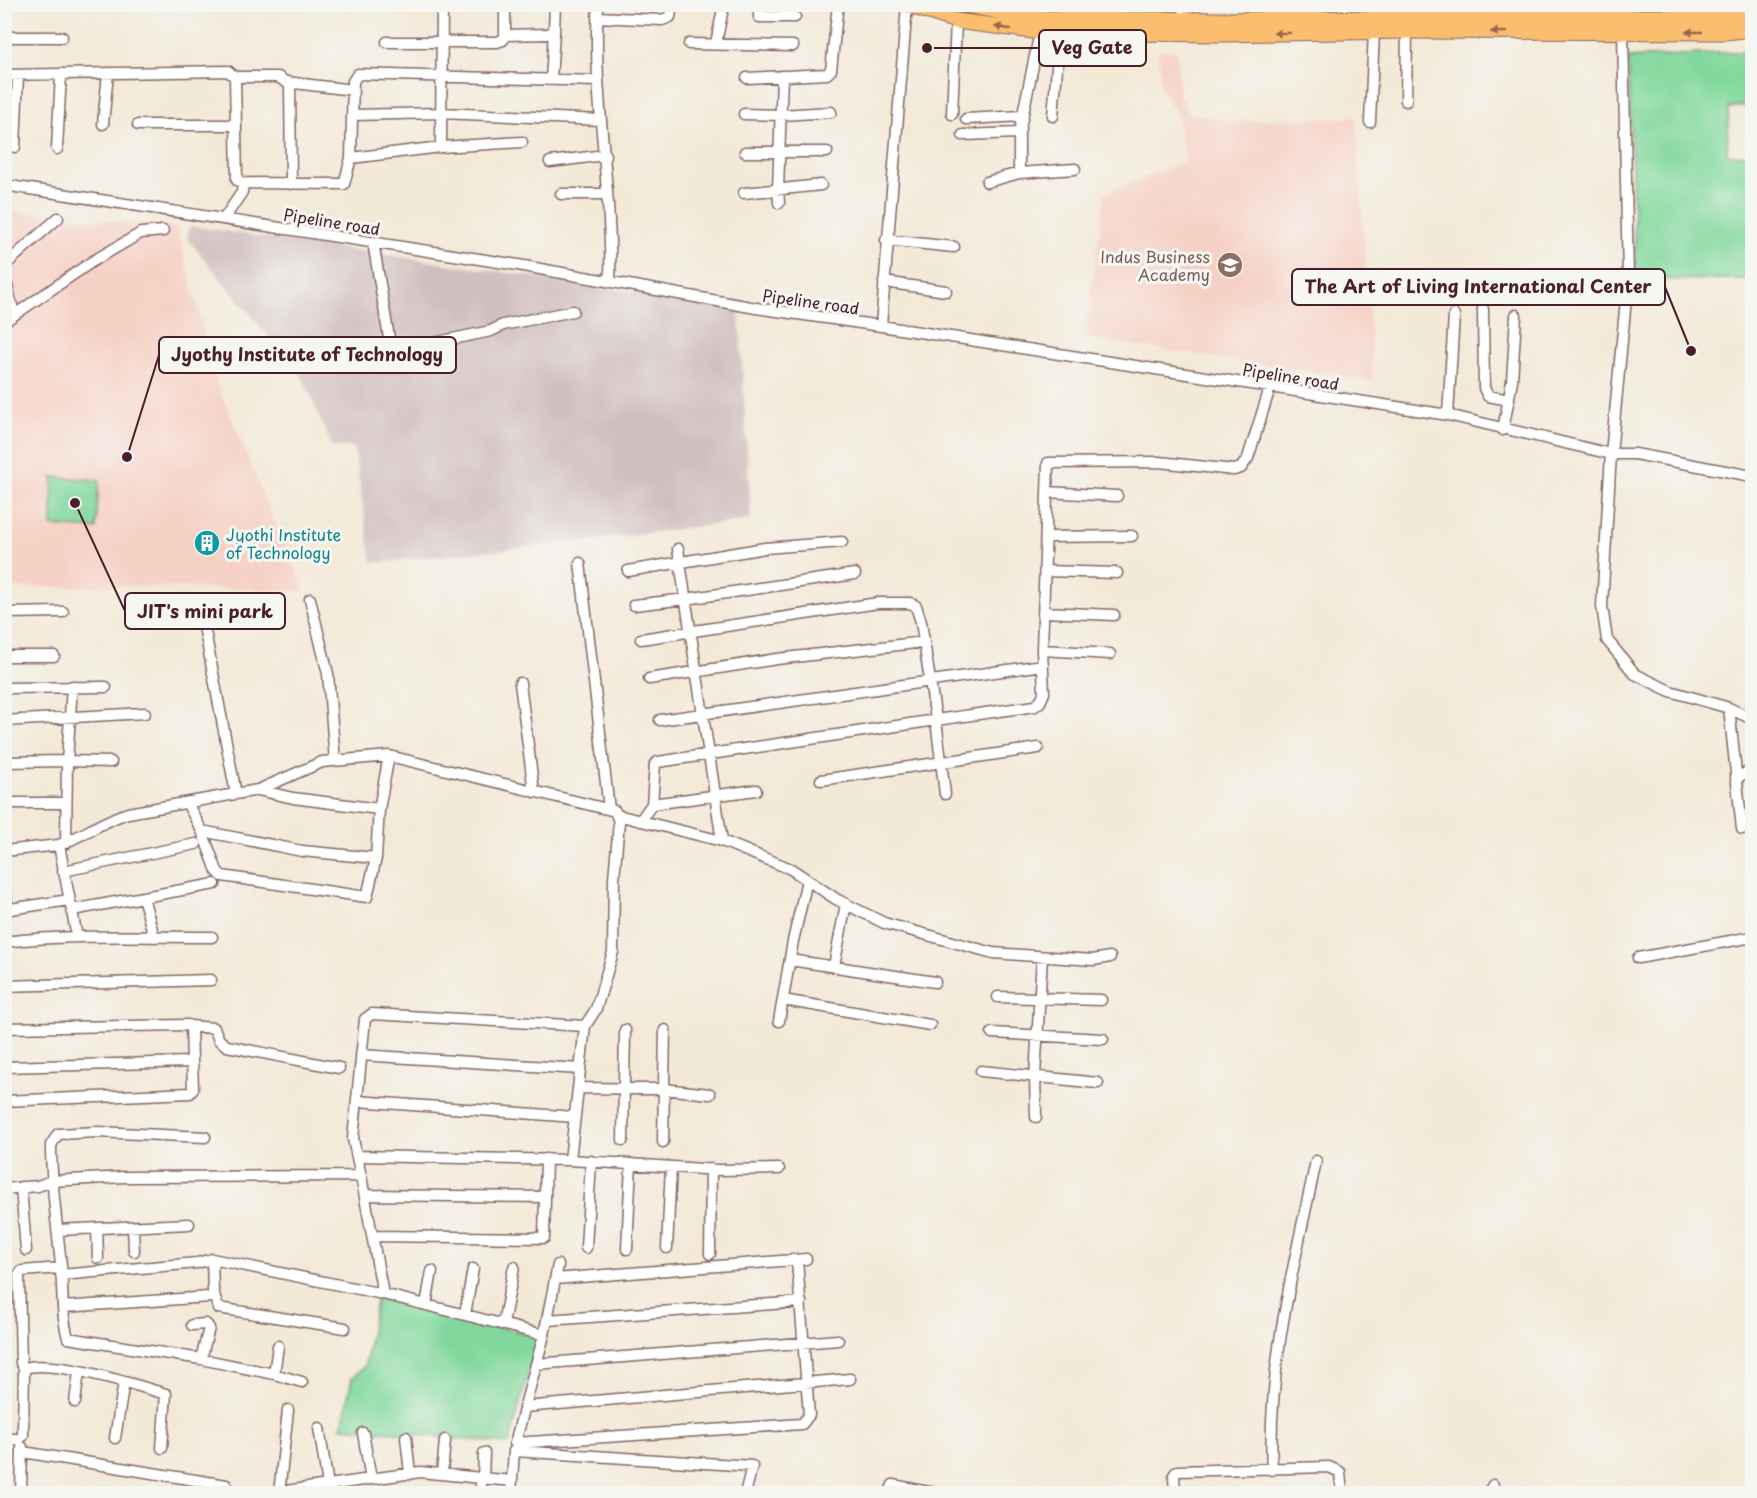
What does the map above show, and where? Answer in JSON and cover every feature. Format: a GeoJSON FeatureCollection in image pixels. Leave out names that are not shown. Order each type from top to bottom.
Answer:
{"type":"FeatureCollection","features":[{"type":"Feature","properties":{"kind":"highway"},"geometry":{"type":"LineString","coordinates":[[959,4],[1018,15],[1072,11],[1306,12],[1340,26],[1374,31],[1726,32],[1752,29]]}},
{"type":"Feature","properties":{"kind":"highway"},"geometry":{"type":"LineString","coordinates":[[906,5],[956,21],[1040,32],[1221,34],[1455,17],[1725,11],[1752,15]]}},
{"type":"Feature","properties":{"kind":"street"},"geometry":{"type":"LineString","coordinates":[[441,147],[442,4]]}},
{"type":"Feature","properties":{"kind":"street"},"geometry":{"type":"LineString","coordinates":[[387,42],[497,42],[503,40],[505,35],[505,4]]}},
{"type":"Feature","properties":{"kind":"street"},"geometry":{"type":"LineString","coordinates":[[552,80],[555,4]]}},
{"type":"Feature","properties":{"kind":"street"},"geometry":{"type":"LineString","coordinates":[[598,4],[598,81],[605,155],[610,282]]}},
{"type":"Feature","properties":{"kind":"street"},"geometry":{"type":"LineString","coordinates":[[597,16],[662,20],[670,17],[672,4]]}},
{"type":"Feature","properties":{"kind":"street"},"geometry":{"type":"LineString","coordinates":[[716,43],[724,4]]}},
{"type":"Feature","properties":{"kind":"street"},"geometry":{"type":"LineString","coordinates":[[759,4],[759,17],[795,17]]}},
{"type":"Feature","properties":{"kind":"street"},"geometry":{"type":"LineString","coordinates":[[747,78],[827,74],[831,70],[838,4]]}},
{"type":"Feature","properties":{"kind":"street"},"geometry":{"type":"LineString","coordinates":[[881,326],[906,5]]}},
{"type":"Feature","properties":{"kind":"street"},"geometry":{"type":"LineString","coordinates":[[952,114],[956,21]]}},
{"type":"Feature","properties":{"kind":"street"},"geometry":{"type":"LineString","coordinates":[[1370,122],[1374,31]]}},
{"type":"Feature","properties":{"kind":"street"},"geometry":{"type":"LineString","coordinates":[[1406,101],[1407,31]]}},
{"type":"Feature","properties":{"kind":"street"},"geometry":{"type":"LineString","coordinates":[[505,35],[554,32]]}},
{"type":"Feature","properties":{"kind":"street"},"geometry":{"type":"LineString","coordinates":[[1018,173],[1019,133],[1040,32]]}},
{"type":"Feature","properties":{"kind":"street"},"geometry":{"type":"LineString","coordinates":[[1053,116],[1060,32]]}},
{"type":"Feature","properties":{"kind":"street"},"geometry":{"type":"LineString","coordinates":[[1623,32],[1628,279],[1611,454],[1602,606],[1607,640],[1635,674],[1670,691],[1729,708],[1752,720]]}},
{"type":"Feature","properties":{"kind":"street"},"geometry":{"type":"LineString","coordinates":[[4,37],[62,37]]}},
{"type":"Feature","properties":{"kind":"street"},"geometry":{"type":"LineString","coordinates":[[689,44],[793,46]]}},
{"type":"Feature","properties":{"kind":"street"},"geometry":{"type":"LineString","coordinates":[[4,75],[228,71],[235,77],[278,77],[290,83],[353,90]]}},
{"type":"Feature","properties":{"kind":"street"},"geometry":{"type":"LineString","coordinates":[[103,124],[108,73]]}},
{"type":"Feature","properties":{"kind":"street"},"geometry":{"type":"LineString","coordinates":[[235,77],[237,180],[243,183],[291,184],[344,184],[351,158],[353,81],[358,74],[598,81]]}},
{"type":"Feature","properties":{"kind":"street"},"geometry":{"type":"LineString","coordinates":[[15,147],[18,75]]}},
{"type":"Feature","properties":{"kind":"street"},"geometry":{"type":"LineString","coordinates":[[57,149],[61,75]]}},
{"type":"Feature","properties":{"kind":"street"},"geometry":{"type":"LineString","coordinates":[[779,203],[782,76]]}},
{"type":"Feature","properties":{"kind":"street"},"geometry":{"type":"LineString","coordinates":[[290,83],[291,184]]}},
{"type":"Feature","properties":{"kind":"street"},"geometry":{"type":"LineString","coordinates":[[744,114],[781,115],[831,112]]}},
{"type":"Feature","properties":{"kind":"street"},"geometry":{"type":"LineString","coordinates":[[353,115],[441,113],[601,120]]}},
{"type":"Feature","properties":{"kind":"street"},"geometry":{"type":"LineString","coordinates":[[966,119],[1022,116]]}},
{"type":"Feature","properties":{"kind":"street"},"geometry":{"type":"LineString","coordinates":[[138,125],[236,125]]}},
{"type":"Feature","properties":{"kind":"street"},"geometry":{"type":"LineString","coordinates":[[963,135],[1019,133]]}},
{"type":"Feature","properties":{"kind":"street"},"geometry":{"type":"LineString","coordinates":[[351,158],[441,147],[522,142]]}},
{"type":"Feature","properties":{"kind":"street"},"geometry":{"type":"LineString","coordinates":[[745,153],[827,152]]}},
{"type":"Feature","properties":{"kind":"street"},"geometry":{"type":"LineString","coordinates":[[550,162],[605,155]]}},
{"type":"Feature","properties":{"kind":"street"},"geometry":{"type":"LineString","coordinates":[[987,182],[1018,173],[1075,169]]}},
{"type":"Feature","properties":{"kind":"street"},"geometry":{"type":"LineString","coordinates":[[224,219],[242,192],[243,183]]}},
{"type":"Feature","properties":{"kind":"street","name":"Pipeline road"},"geometry":{"type":"LineString","coordinates":[[4,185],[518,265],[756,308],[1448,415],[1611,454]]}},
{"type":"Feature","properties":{"kind":"street"},"geometry":{"type":"LineString","coordinates":[[744,194],[821,185]]}},
{"type":"Feature","properties":{"kind":"street"},"geometry":{"type":"LineString","coordinates":[[561,194],[607,194]]}},
{"type":"Feature","properties":{"kind":"street"},"geometry":{"type":"LineString","coordinates":[[4,266],[58,218]]}},
{"type":"Feature","properties":{"kind":"street"},"geometry":{"type":"LineString","coordinates":[[4,322],[93,261],[141,233],[163,231]]}},
{"type":"Feature","properties":{"kind":"street"},"geometry":{"type":"LineString","coordinates":[[886,240],[954,247]]}},
{"type":"Feature","properties":{"kind":"street"},"geometry":{"type":"LineString","coordinates":[[373,242],[389,338],[398,348],[409,348],[492,331],[503,325],[573,311]]}},
{"type":"Feature","properties":{"kind":"street"},"geometry":{"type":"LineString","coordinates":[[4,273],[14,314]]}},
{"type":"Feature","properties":{"kind":"street"},"geometry":{"type":"LineString","coordinates":[[884,282],[946,291]]}},
{"type":"Feature","properties":{"kind":"street"},"geometry":{"type":"LineString","coordinates":[[1483,309],[1484,388],[1488,396],[1509,400]]}},
{"type":"Feature","properties":{"kind":"street"},"geometry":{"type":"LineString","coordinates":[[1448,415],[1454,315]]}},
{"type":"Feature","properties":{"kind":"street"},"geometry":{"type":"LineString","coordinates":[[1503,430],[1509,400],[1516,315]]}},
{"type":"Feature","properties":{"kind":"street"},"geometry":{"type":"LineString","coordinates":[[640,821],[652,804],[655,764],[658,762],[1035,706],[1040,702],[1044,693],[1042,650],[1048,463],[1159,462],[1234,470],[1241,468],[1248,458],[1272,387]]}},
{"type":"Feature","properties":{"kind":"street"},"geometry":{"type":"LineString","coordinates":[[1611,454],[1635,454],[1752,476]]}},
{"type":"Feature","properties":{"kind":"street"},"geometry":{"type":"LineString","coordinates":[[1047,492],[1117,496]]}},
{"type":"Feature","properties":{"kind":"street"},"geometry":{"type":"LineString","coordinates":[[1046,537],[1132,536]]}},
{"type":"Feature","properties":{"kind":"street"},"geometry":{"type":"LineString","coordinates":[[628,571],[765,548],[842,542]]}},
{"type":"Feature","properties":{"kind":"street"},"geometry":{"type":"LineString","coordinates":[[678,549],[723,841]]}},
{"type":"Feature","properties":{"kind":"street"},"geometry":{"type":"LineString","coordinates":[[570,1160],[585,1026],[596,1009],[613,952],[614,878],[619,822],[613,812],[580,563]]}},
{"type":"Feature","properties":{"kind":"street"},"geometry":{"type":"LineString","coordinates":[[1045,571],[1117,573]]}},
{"type":"Feature","properties":{"kind":"street"},"geometry":{"type":"LineString","coordinates":[[634,604],[686,599],[855,574]]}},
{"type":"Feature","properties":{"kind":"street"},"geometry":{"type":"LineString","coordinates":[[310,599],[328,674],[335,761]]}},
{"type":"Feature","properties":{"kind":"street"},"geometry":{"type":"LineString","coordinates":[[199,600],[236,794]]}},
{"type":"Feature","properties":{"kind":"street"},"geometry":{"type":"LineString","coordinates":[[641,639],[878,603],[910,603],[916,606],[921,622],[945,794]]}},
{"type":"Feature","properties":{"kind":"street"},"geometry":{"type":"LineString","coordinates":[[4,613],[63,612]]}},
{"type":"Feature","properties":{"kind":"street"},"geometry":{"type":"LineString","coordinates":[[1043,612],[1114,615]]}},
{"type":"Feature","properties":{"kind":"street"},"geometry":{"type":"LineString","coordinates":[[649,679],[777,659],[924,642]]}},
{"type":"Feature","properties":{"kind":"street"},"geometry":{"type":"LineString","coordinates":[[1042,650],[1110,654]]}},
{"type":"Feature","properties":{"kind":"street"},"geometry":{"type":"LineString","coordinates":[[4,656],[54,656]]}},
{"type":"Feature","properties":{"kind":"street"},"geometry":{"type":"LineString","coordinates":[[660,720],[1043,665]]}},
{"type":"Feature","properties":{"kind":"street"},"geometry":{"type":"LineString","coordinates":[[520,683],[534,792]]}},
{"type":"Feature","properties":{"kind":"street"},"geometry":{"type":"LineString","coordinates":[[72,687],[62,844],[63,871],[77,937]]}},
{"type":"Feature","properties":{"kind":"street"},"geometry":{"type":"LineString","coordinates":[[4,688],[106,687]]}},
{"type":"Feature","properties":{"kind":"street"},"geometry":{"type":"LineString","coordinates":[[1729,708],[1742,829]]}},
{"type":"Feature","properties":{"kind":"street"},"geometry":{"type":"LineString","coordinates":[[4,721],[145,713]]}},
{"type":"Feature","properties":{"kind":"street"},"geometry":{"type":"LineString","coordinates":[[821,780],[1038,748]]}},
{"type":"Feature","properties":{"kind":"street"},"geometry":{"type":"LineString","coordinates":[[187,803],[202,831],[217,871],[222,876],[367,897],[376,858],[379,809],[389,756]]}},
{"type":"Feature","properties":{"kind":"street"},"geometry":{"type":"LineString","coordinates":[[4,851],[62,844],[101,826],[112,818],[128,813],[258,790],[322,762],[389,756],[723,841],[791,869],[846,904],[884,923],[993,952],[1093,960],[1110,957]]}},
{"type":"Feature","properties":{"kind":"street"},"geometry":{"type":"LineString","coordinates":[[4,762],[111,762]]}},
{"type":"Feature","properties":{"kind":"street"},"geometry":{"type":"LineString","coordinates":[[1736,778],[1752,770]]}},
{"type":"Feature","properties":{"kind":"street"},"geometry":{"type":"LineString","coordinates":[[258,790],[293,798],[379,809]]}},
{"type":"Feature","properties":{"kind":"street"},"geometry":{"type":"LineString","coordinates":[[652,804],[756,790]]}},
{"type":"Feature","properties":{"kind":"street"},"geometry":{"type":"LineString","coordinates":[[4,803],[66,803]]}},
{"type":"Feature","properties":{"kind":"street"},"geometry":{"type":"LineString","coordinates":[[202,831],[302,851],[376,858]]}},
{"type":"Feature","properties":{"kind":"street"},"geometry":{"type":"LineString","coordinates":[[63,871],[196,844]]}},
{"type":"Feature","properties":{"kind":"street"},"geometry":{"type":"LineString","coordinates":[[779,1021],[807,880]]}},
{"type":"Feature","properties":{"kind":"street"},"geometry":{"type":"LineString","coordinates":[[4,885],[6,910],[142,897],[215,884]]}},
{"type":"Feature","properties":{"kind":"street"},"geometry":{"type":"LineString","coordinates":[[142,897],[154,937]]}},
{"type":"Feature","properties":{"kind":"street"},"geometry":{"type":"LineString","coordinates":[[834,966],[846,904]]}},
{"type":"Feature","properties":{"kind":"street"},"geometry":{"type":"LineString","coordinates":[[4,942],[77,937],[212,937]]}},
{"type":"Feature","properties":{"kind":"street"},"geometry":{"type":"LineString","coordinates":[[1638,958],[1752,937]]}},
{"type":"Feature","properties":{"kind":"street"},"geometry":{"type":"LineString","coordinates":[[1036,1117],[1035,1076],[1042,957]]}},
{"type":"Feature","properties":{"kind":"street"},"geometry":{"type":"LineString","coordinates":[[790,960],[935,982]]}},
{"type":"Feature","properties":{"kind":"street"},"geometry":{"type":"LineString","coordinates":[[4,986],[211,980]]}},
{"type":"Feature","properties":{"kind":"street"},"geometry":{"type":"LineString","coordinates":[[998,997],[1101,1000]]}},
{"type":"Feature","properties":{"kind":"street"},"geometry":{"type":"LineString","coordinates":[[783,1000],[930,1025]]}},
{"type":"Feature","properties":{"kind":"street"},"geometry":{"type":"LineString","coordinates":[[383,1294],[374,1236],[352,1139],[365,1019],[372,1014],[585,1026]]}},
{"type":"Feature","properties":{"kind":"street"},"geometry":{"type":"LineString","coordinates":[[4,1028],[182,1024],[214,1028],[219,1040],[227,1046],[339,1068]]}},
{"type":"Feature","properties":{"kind":"street"},"geometry":{"type":"LineString","coordinates":[[4,1101],[190,1093],[193,1089],[190,1026]]}},
{"type":"Feature","properties":{"kind":"street"},"geometry":{"type":"LineString","coordinates":[[623,1140],[625,1030]]}},
{"type":"Feature","properties":{"kind":"street"},"geometry":{"type":"LineString","coordinates":[[663,1142],[665,1030]]}},
{"type":"Feature","properties":{"kind":"street"},"geometry":{"type":"LineString","coordinates":[[992,1034],[1103,1039]]}},
{"type":"Feature","properties":{"kind":"street"},"geometry":{"type":"LineString","coordinates":[[361,1055],[580,1069]]}},
{"type":"Feature","properties":{"kind":"street"},"geometry":{"type":"LineString","coordinates":[[4,1067],[191,1062]]}},
{"type":"Feature","properties":{"kind":"street"},"geometry":{"type":"LineString","coordinates":[[981,1071],[1098,1083]]}},
{"type":"Feature","properties":{"kind":"street"},"geometry":{"type":"LineString","coordinates":[[578,1088],[664,1089],[710,1094]]}},
{"type":"Feature","properties":{"kind":"street"},"geometry":{"type":"LineString","coordinates":[[357,1101],[575,1117]]}},
{"type":"Feature","properties":{"kind":"street"},"geometry":{"type":"LineString","coordinates":[[205,1137],[97,1132],[58,1134],[51,1144],[51,1181],[67,1335],[70,1340],[201,1359],[303,1382]]}},
{"type":"Feature","properties":{"kind":"street"},"geometry":{"type":"LineString","coordinates":[[357,1156],[546,1159],[711,1169],[778,1169]]}},
{"type":"Feature","properties":{"kind":"street"},"geometry":{"type":"LineString","coordinates":[[374,1236],[544,1238],[546,1159]]}},
{"type":"Feature","properties":{"kind":"street"},"geometry":{"type":"LineString","coordinates":[[586,1248],[591,1161]]}},
{"type":"Feature","properties":{"kind":"street"},"geometry":{"type":"LineString","coordinates":[[1272,1470],[1271,1439],[1280,1333],[1316,1161]]}},
{"type":"Feature","properties":{"kind":"street"},"geometry":{"type":"LineString","coordinates":[[627,1249],[631,1164]]}},
{"type":"Feature","properties":{"kind":"street"},"geometry":{"type":"LineString","coordinates":[[667,1248],[671,1167]]}},
{"type":"Feature","properties":{"kind":"street"},"geometry":{"type":"LineString","coordinates":[[710,1254],[711,1169]]}},
{"type":"Feature","properties":{"kind":"street"},"geometry":{"type":"LineString","coordinates":[[4,1189],[38,1186],[51,1181],[125,1177],[361,1176]]}},
{"type":"Feature","properties":{"kind":"street"},"geometry":{"type":"LineString","coordinates":[[21,1188],[26,1250]]}},
{"type":"Feature","properties":{"kind":"street"},"geometry":{"type":"LineString","coordinates":[[365,1195],[545,1197]]}},
{"type":"Feature","properties":{"kind":"street"},"geometry":{"type":"LineString","coordinates":[[57,1230],[189,1224]]}},
{"type":"Feature","properties":{"kind":"street"},"geometry":{"type":"LineString","coordinates":[[133,1227],[134,1251]]}},
{"type":"Feature","properties":{"kind":"street"},"geometry":{"type":"LineString","coordinates":[[97,1228],[98,1258]]}},
{"type":"Feature","properties":{"kind":"street"},"geometry":{"type":"LineString","coordinates":[[212,1258],[213,1290],[218,1308],[345,1328]]}},
{"type":"Feature","properties":{"kind":"street"},"geometry":{"type":"LineString","coordinates":[[21,1494],[24,1368],[21,1363],[19,1275],[22,1271],[197,1263],[212,1258],[383,1294],[544,1335]]}},
{"type":"Feature","properties":{"kind":"street"},"geometry":{"type":"LineString","coordinates":[[555,1279],[801,1260],[801,1302],[809,1415],[802,1424],[515,1443],[544,1335],[555,1279],[558,1265]]}},
{"type":"Feature","properties":{"kind":"street"},"geometry":{"type":"LineString","coordinates":[[503,1324],[514,1267]]}},
{"type":"Feature","properties":{"kind":"street"},"geometry":{"type":"LineString","coordinates":[[465,1314],[473,1269]]}},
{"type":"Feature","properties":{"kind":"street"},"geometry":{"type":"LineString","coordinates":[[426,1305],[432,1271]]}},
{"type":"Feature","properties":{"kind":"street"},"geometry":{"type":"LineString","coordinates":[[63,1307],[209,1297]]}},
{"type":"Feature","properties":{"kind":"street"},"geometry":{"type":"LineString","coordinates":[[547,1320],[801,1302]]}},
{"type":"Feature","properties":{"kind":"street"},"geometry":{"type":"LineString","coordinates":[[192,1325],[206,1324],[209,1328],[201,1359]]}},
{"type":"Feature","properties":{"kind":"street"},"geometry":{"type":"LineString","coordinates":[[536,1364],[838,1340]]}},
{"type":"Feature","properties":{"kind":"street"},"geometry":{"type":"LineString","coordinates":[[274,1374],[278,1346]]}},
{"type":"Feature","properties":{"kind":"street"},"geometry":{"type":"LineString","coordinates":[[24,1368],[57,1367],[166,1394],[162,1448]]}},
{"type":"Feature","properties":{"kind":"street"},"geometry":{"type":"LineString","coordinates":[[75,1402],[79,1372]]}},
{"type":"Feature","properties":{"kind":"street"},"geometry":{"type":"LineString","coordinates":[[524,1407],[850,1379]]}},
{"type":"Feature","properties":{"kind":"street"},"geometry":{"type":"LineString","coordinates":[[115,1438],[124,1382]]}},
{"type":"Feature","properties":{"kind":"street"},"geometry":{"type":"LineString","coordinates":[[288,1410],[279,1493],[420,1472],[512,1481]]}},
{"type":"Feature","properties":{"kind":"street"},"geometry":{"type":"LineString","coordinates":[[319,1428],[328,1485]]}},
{"type":"Feature","properties":{"kind":"street"},"geometry":{"type":"LineString","coordinates":[[363,1433],[371,1479]]}},
{"type":"Feature","properties":{"kind":"street"},"geometry":{"type":"LineString","coordinates":[[406,1437],[411,1474]]}},
{"type":"Feature","properties":{"kind":"street"},"geometry":{"type":"LineString","coordinates":[[4,1439],[22,1438]]}},
{"type":"Feature","properties":{"kind":"street"},"geometry":{"type":"LineString","coordinates":[[442,1474],[445,1440]]}},
{"type":"Feature","properties":{"kind":"street"},"geometry":{"type":"LineString","coordinates":[[511,1494],[514,1451],[752,1466],[745,1494]]}},
{"type":"Feature","properties":{"kind":"street"},"geometry":{"type":"LineString","coordinates":[[23,1452],[226,1485]]}},
{"type":"Feature","properties":{"kind":"street"},"geometry":{"type":"LineString","coordinates":[[481,1494],[484,1453]]}},
{"type":"Feature","properties":{"kind":"street"},"geometry":{"type":"LineString","coordinates":[[1175,1494],[1174,1475],[1177,1471],[1336,1468],[1341,1475],[1342,1494]]}},
{"type":"Feature","properties":{"kind":"street"},"geometry":{"type":"LineString","coordinates":[[889,1494],[893,1485],[939,1494]]}},
{"type":"Feature","properties":{"kind":"shaded area","name":"Indus Business Academy"},"geometry":{"type":"Polygon","coordinates":[[[1158,50],[1177,51],[1179,95],[1190,113],[1233,121],[1356,117],[1373,381],[1084,338],[1105,193],[1185,161],[1177,115],[1161,88],[1158,50]]]}},
{"type":"Feature","properties":{"kind":"shaded area"},"geometry":{"type":"Polygon","coordinates":[[[4,211],[177,227],[217,384],[304,591],[129,586],[5,588],[4,211]]]}},
{"type":"Feature","properties":{"kind":"shaded area"},"geometry":{"type":"Polygon","coordinates":[[[190,226],[611,288],[739,310],[751,520],[568,543],[372,563],[354,447],[332,447],[303,378],[187,238],[190,226]]]}},
{"type":"Feature","properties":{"kind":"green space"},"geometry":{"type":"Polygon","coordinates":[[[1752,51],[1752,104],[1729,108],[1727,154],[1752,155],[1752,279],[1636,280],[1628,58],[1752,51]]]}},
{"type":"Feature","properties":{"kind":"green space"},"geometry":{"type":"Polygon","coordinates":[[[53,477],[99,480],[96,529],[52,526],[53,477]]]}},
{"type":"Feature","properties":{"kind":"green space"},"geometry":{"type":"Polygon","coordinates":[[[377,1296],[538,1337],[509,1444],[342,1427],[352,1378],[365,1366],[377,1296]]]}},
{"type":"Feature","properties":{"kind":"place","name":"Veg Gate"},"geometry":{"type":"Point","coordinates":[927,48]}},
{"type":"Feature","properties":{"kind":"place","name":"Indus Business Academy"},"geometry":{"type":"Point","coordinates":[1230,265]}},
{"type":"Feature","properties":{"kind":"place","name":"The Art of Living International Center"},"geometry":{"type":"Point","coordinates":[1691,351]}},
{"type":"Feature","properties":{"kind":"place","name":"Jyothy Institute of Technology"},"geometry":{"type":"Point","coordinates":[127,457]}},
{"type":"Feature","properties":{"kind":"place","name":"JIT's mini park"},"geometry":{"type":"Point","coordinates":[75,503]}},
{"type":"Feature","properties":{"kind":"place","name":"Jyothi Institute of Technology"},"geometry":{"type":"Point","coordinates":[207,543]}}]}
